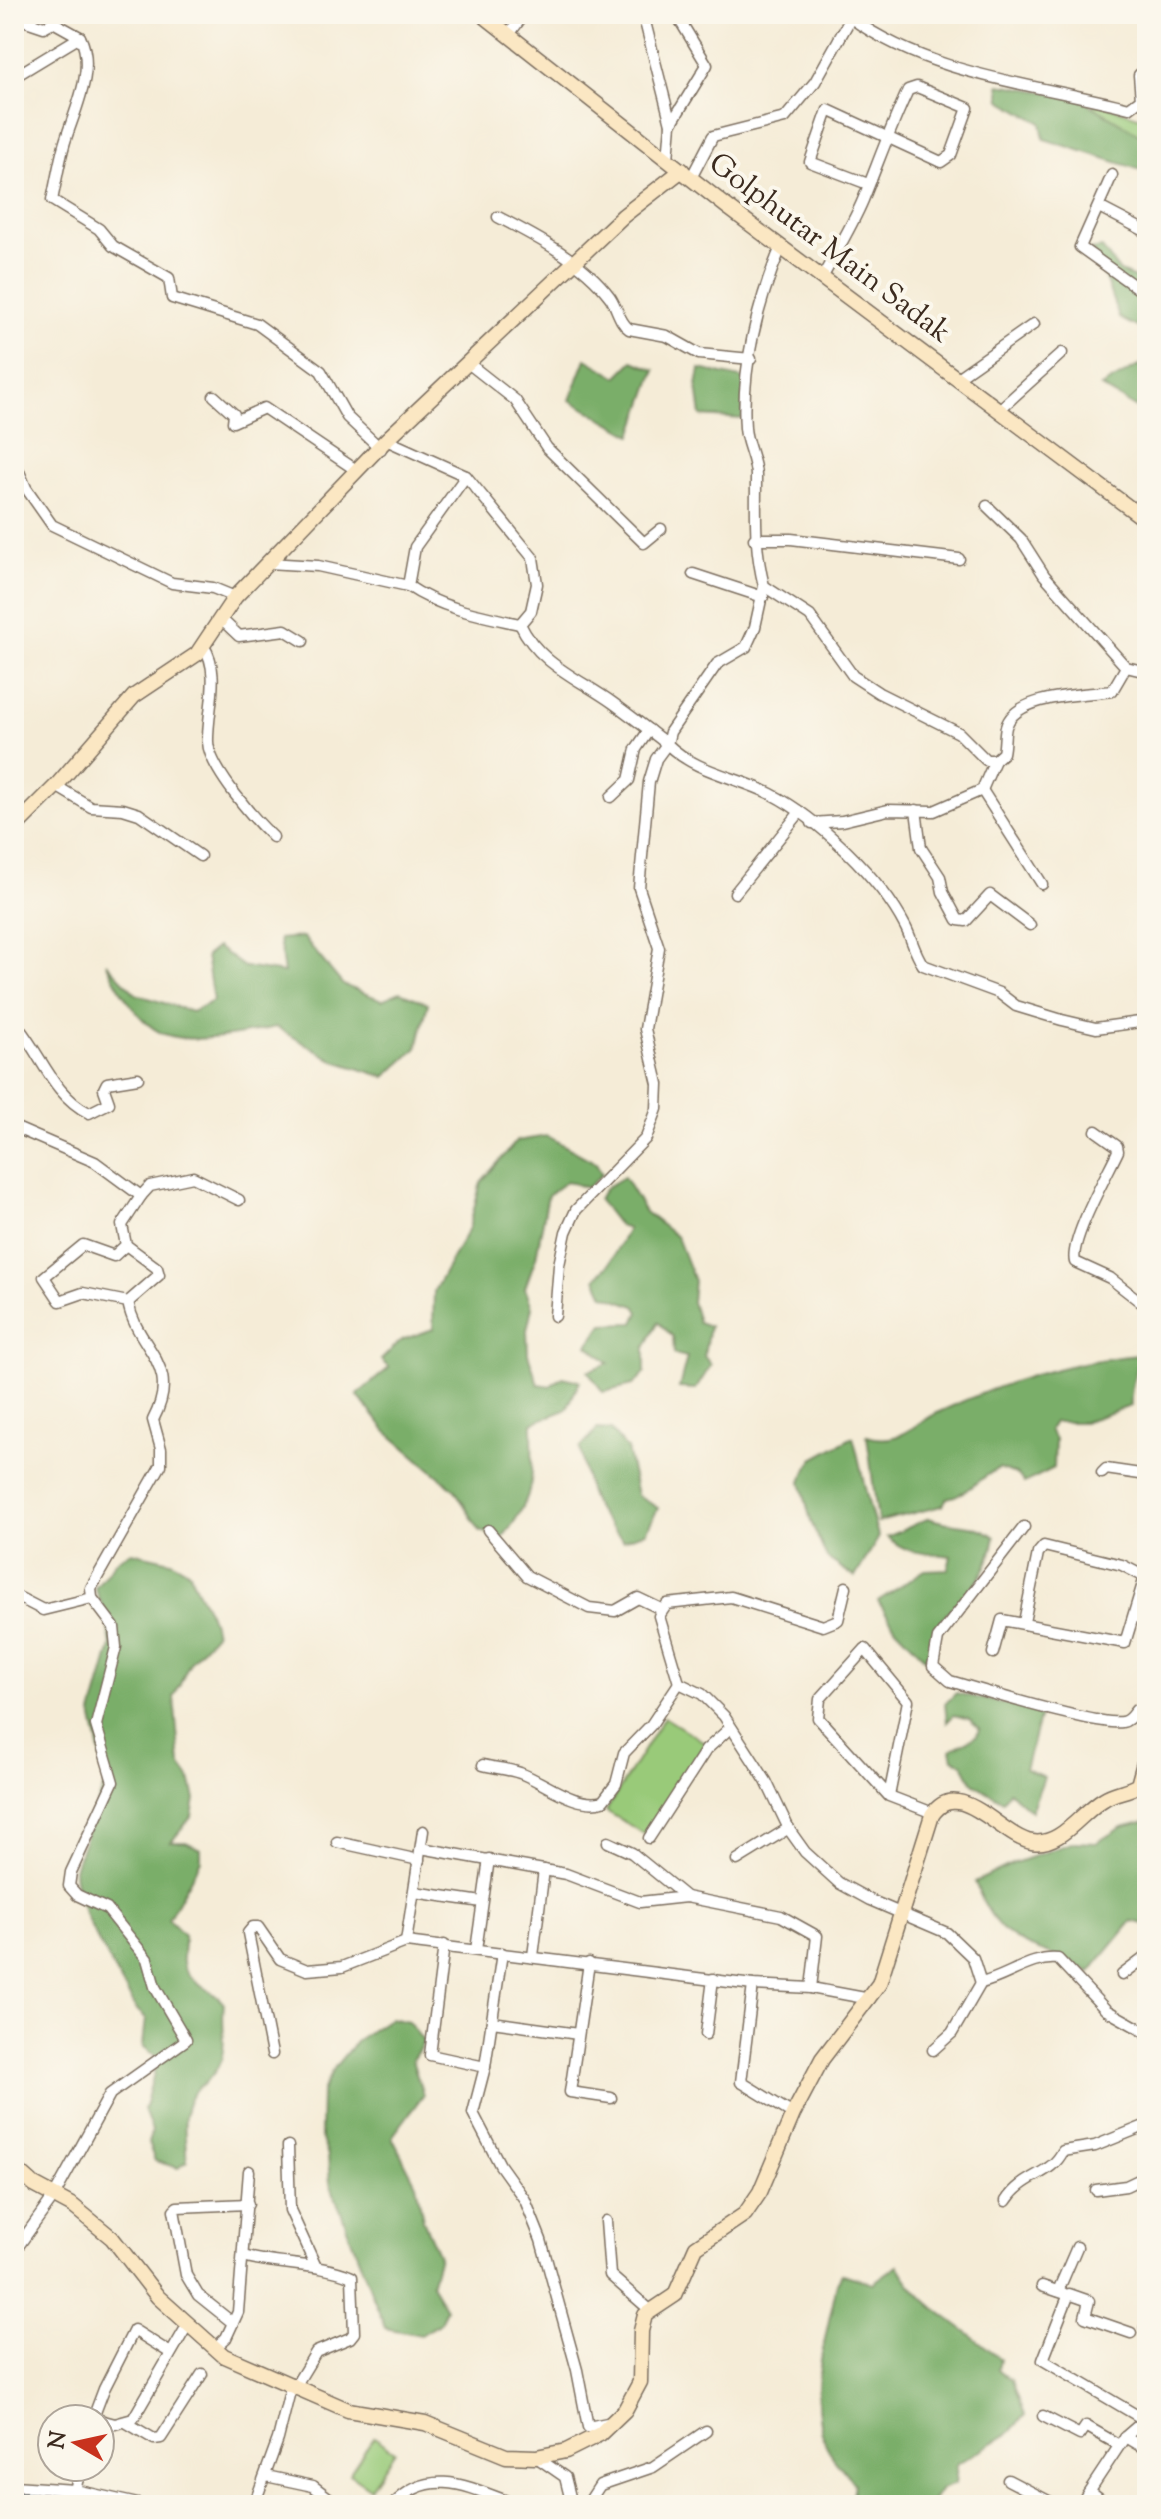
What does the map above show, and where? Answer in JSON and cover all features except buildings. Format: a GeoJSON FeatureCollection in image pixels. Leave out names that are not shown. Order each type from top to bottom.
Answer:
{"type":"FeatureCollection","features":[{"type":"Feature","properties":{"kind":"street","name":"Golphutar Main Sadak"},"geometry":{"type":"LineString","coordinates":[[482,14],[781,247],[1147,521]]}},
{"type":"Feature","properties":{"kind":"street"},"geometry":{"type":"LineString","coordinates":[[508,36],[524,14]]}},
{"type":"Feature","properties":{"kind":"street"},"geometry":{"type":"LineString","coordinates":[[643,14],[671,124],[668,159]]}},
{"type":"Feature","properties":{"kind":"street"},"geometry":{"type":"LineString","coordinates":[[671,124],[707,65],[676,14]]}},
{"type":"Feature","properties":{"kind":"street"},"geometry":{"type":"LineString","coordinates":[[14,828],[56,786],[134,696],[197,654],[235,597],[356,470],[623,216],[687,174],[713,136],[785,118],[815,82],[852,16],[874,35],[963,71],[1129,108],[1141,99],[1139,75],[1147,68]]}},
{"type":"Feature","properties":{"kind":"street"},"geometry":{"type":"LineString","coordinates":[[14,17],[44,27],[54,18],[80,37],[87,50],[79,105],[65,141],[52,200],[99,229],[113,246],[169,278],[172,298],[257,324],[321,371],[347,417],[384,445],[466,476],[533,558],[537,584],[531,611],[520,624]]}},
{"type":"Feature","properties":{"kind":"street"},"geometry":{"type":"LineString","coordinates":[[14,77],[80,37]]}},
{"type":"Feature","properties":{"kind":"street"},"geometry":{"type":"LineString","coordinates":[[822,278],[868,184],[887,136],[908,90],[913,87],[962,105],[969,112],[947,161],[941,162],[887,136],[828,110],[810,162],[868,184]]}},
{"type":"Feature","properties":{"kind":"street"},"geometry":{"type":"LineString","coordinates":[[1112,175],[1080,247],[1147,295]]}},
{"type":"Feature","properties":{"kind":"street"},"geometry":{"type":"LineString","coordinates":[[1099,207],[1147,232]]}},
{"type":"Feature","properties":{"kind":"street"},"geometry":{"type":"LineString","coordinates":[[498,217],[542,240],[573,263],[610,297],[629,329],[667,336],[699,354],[751,359]]}},
{"type":"Feature","properties":{"kind":"street"},"geometry":{"type":"LineString","coordinates":[[555,1316],[559,1265],[566,1232],[576,1210],[646,1138],[657,1109],[658,1084],[645,1029],[659,948],[639,888],[649,782],[656,759],[667,744],[670,732],[717,664],[746,647],[763,592],[754,539],[756,473],[745,430],[759,311],[781,247]]}},
{"type":"Feature","properties":{"kind":"street"},"geometry":{"type":"LineString","coordinates":[[957,378],[1034,324]]}},
{"type":"Feature","properties":{"kind":"street"},"geometry":{"type":"LineString","coordinates":[[999,410],[1062,353]]}},
{"type":"Feature","properties":{"kind":"street"},"geometry":{"type":"LineString","coordinates":[[468,363],[515,400],[547,448],[644,543],[661,529]]}},
{"type":"Feature","properties":{"kind":"street"},"geometry":{"type":"LineString","coordinates":[[214,396],[234,414],[233,422],[264,408],[356,470]]}},
{"type":"Feature","properties":{"kind":"street"},"geometry":{"type":"LineString","coordinates":[[14,460],[26,488],[52,525],[172,583],[213,588],[235,597]]}},
{"type":"Feature","properties":{"kind":"street"},"geometry":{"type":"LineString","coordinates":[[408,586],[415,547],[466,476]]}},
{"type":"Feature","properties":{"kind":"street"},"geometry":{"type":"LineString","coordinates":[[987,506],[1021,539],[1044,575],[1126,667],[1147,672]]}},
{"type":"Feature","properties":{"kind":"street"},"geometry":{"type":"LineString","coordinates":[[754,539],[791,539],[959,559]]}},
{"type":"Feature","properties":{"kind":"street"},"geometry":{"type":"LineString","coordinates":[[268,563],[318,566],[408,586],[421,595],[471,613],[520,624]]}},
{"type":"Feature","properties":{"kind":"street"},"geometry":{"type":"LineString","coordinates":[[693,574],[763,592],[810,616],[853,676],[879,693],[959,733],[986,760],[995,760]]}},
{"type":"Feature","properties":{"kind":"street"},"geometry":{"type":"LineString","coordinates":[[220,618],[239,636],[285,630],[303,641]]}},
{"type":"Feature","properties":{"kind":"street"},"geometry":{"type":"LineString","coordinates":[[520,624],[528,641],[550,662],[649,730],[682,758],[721,777],[769,793],[800,812],[876,883],[905,926],[923,965],[999,993],[1016,1006],[1062,1020],[1096,1028],[1147,1021]]}},
{"type":"Feature","properties":{"kind":"street"},"geometry":{"type":"LineString","coordinates":[[203,645],[208,653],[213,687],[208,744],[218,770],[245,802],[251,816],[273,837]]}},
{"type":"Feature","properties":{"kind":"street"},"geometry":{"type":"LineString","coordinates":[[812,823],[842,821],[888,810],[934,811],[982,790],[995,760],[1003,753],[1007,725],[1014,715],[1049,698],[1112,691],[1126,667]]}},
{"type":"Feature","properties":{"kind":"street"},"geometry":{"type":"LineString","coordinates":[[611,797],[629,780],[636,749],[649,730]]}},
{"type":"Feature","properties":{"kind":"street"},"geometry":{"type":"LineString","coordinates":[[56,786],[91,807],[123,809],[139,814],[200,856]]}},
{"type":"Feature","properties":{"kind":"street"},"geometry":{"type":"LineString","coordinates":[[982,790],[1042,884]]}},
{"type":"Feature","properties":{"kind":"street"},"geometry":{"type":"LineString","coordinates":[[916,810],[921,848],[940,877],[943,892],[958,920],[966,921],[990,895],[1030,925]]}},
{"type":"Feature","properties":{"kind":"street"},"geometry":{"type":"LineString","coordinates":[[735,893],[800,812]]}},
{"type":"Feature","properties":{"kind":"street"},"geometry":{"type":"LineString","coordinates":[[14,1022],[37,1049],[43,1069],[89,1113],[109,1103],[104,1089],[107,1083],[138,1078]]}},
{"type":"Feature","properties":{"kind":"street"},"geometry":{"type":"LineString","coordinates":[[14,1127],[95,1162],[141,1196]]}},
{"type":"Feature","properties":{"kind":"street"},"geometry":{"type":"LineString","coordinates":[[1096,1131],[1117,1146],[1118,1151],[1080,1238],[1075,1262],[1110,1278],[1147,1307]]}},
{"type":"Feature","properties":{"kind":"street"},"geometry":{"type":"LineString","coordinates":[[128,1302],[159,1275],[157,1268],[126,1245],[122,1225],[150,1186],[193,1177],[239,1200]]}},
{"type":"Feature","properties":{"kind":"street"},"geometry":{"type":"LineString","coordinates":[[126,1245],[114,1256],[83,1245],[44,1277],[60,1301],[83,1293],[128,1302]]}},
{"type":"Feature","properties":{"kind":"street"},"geometry":{"type":"LineString","coordinates":[[14,2252],[54,2196],[110,2094],[186,2040],[155,1987],[147,1959],[107,1909],[77,1895],[69,1886],[71,1872],[113,1782],[96,1725],[116,1647],[114,1627],[92,1598],[91,1588],[161,1465],[161,1449],[153,1420],[162,1402],[163,1372],[153,1348],[131,1322],[128,1302]]}},
{"type":"Feature","properties":{"kind":"street"},"geometry":{"type":"LineString","coordinates":[[1102,1473],[1106,1469],[1147,1475]]}},
{"type":"Feature","properties":{"kind":"street"},"geometry":{"type":"LineString","coordinates":[[1024,1527],[938,1638],[933,1666],[950,1681],[1088,1717],[1119,1722],[1127,1720],[1136,1710],[1147,1713]]}},
{"type":"Feature","properties":{"kind":"street"},"geometry":{"type":"LineString","coordinates":[[488,1530],[527,1576],[578,1603],[600,1611],[615,1611],[638,1598],[661,1609]]}},
{"type":"Feature","properties":{"kind":"street"},"geometry":{"type":"LineString","coordinates":[[1024,1622],[1038,1553],[1044,1546],[1122,1565],[1146,1577]]}},
{"type":"Feature","properties":{"kind":"street"},"geometry":{"type":"LineString","coordinates":[[993,1653],[999,1623],[1024,1622],[1125,1643],[1146,1577],[1147,1555]]}},
{"type":"Feature","properties":{"kind":"street"},"geometry":{"type":"LineString","coordinates":[[846,1587],[838,1620],[823,1626],[731,1597],[667,1604],[659,1616],[679,1683],[702,1694],[730,1728],[766,1781],[789,1828],[805,1852],[839,1883],[932,1925],[963,1946],[973,1958],[981,1983]]}},
{"type":"Feature","properties":{"kind":"street"},"geometry":{"type":"LineString","coordinates":[[14,1595],[43,1610],[92,1598]]}},
{"type":"Feature","properties":{"kind":"street"},"geometry":{"type":"LineString","coordinates":[[889,1796],[908,1701],[865,1649],[820,1699],[818,1718],[889,1796],[933,1813]]}},
{"type":"Feature","properties":{"kind":"street"},"geometry":{"type":"LineString","coordinates":[[483,1765],[518,1773],[553,1791],[589,1802],[603,1801],[616,1784],[624,1753],[651,1725],[679,1683]]}},
{"type":"Feature","properties":{"kind":"street"},"geometry":{"type":"LineString","coordinates":[[649,1838],[706,1750],[730,1728]]}},
{"type":"Feature","properties":{"kind":"street"},"geometry":{"type":"LineString","coordinates":[[14,2167],[73,2206],[112,2238],[158,2297],[235,2362],[294,2384],[348,2410],[425,2423],[506,2456],[536,2457],[580,2446],[613,2422],[638,2391],[642,2322],[650,2310],[675,2295],[690,2256],[703,2240],[738,2220],[752,2205],[793,2114],[834,2041],[879,1984],[933,1813],[947,1802],[961,1802],[973,1806],[1014,1836],[1043,1843],[1058,1837],[1103,1799],[1138,1785],[1147,1752]]}},
{"type":"Feature","properties":{"kind":"street"},"geometry":{"type":"LineString","coordinates":[[737,1860],[789,1828]]}},
{"type":"Feature","properties":{"kind":"street"},"geometry":{"type":"LineString","coordinates":[[406,1942],[423,1831]]}},
{"type":"Feature","properties":{"kind":"street"},"geometry":{"type":"LineString","coordinates":[[337,1842],[420,1854],[489,1859],[589,1880],[640,1902],[686,1897],[781,1916],[817,1936],[811,1988]]}},
{"type":"Feature","properties":{"kind":"street"},"geometry":{"type":"LineString","coordinates":[[608,1842],[632,1853],[686,1897]]}},
{"type":"Feature","properties":{"kind":"street"},"geometry":{"type":"LineString","coordinates":[[476,1950],[489,1859]]}},
{"type":"Feature","properties":{"kind":"street"},"geometry":{"type":"LineString","coordinates":[[533,1956],[544,1870]]}},
{"type":"Feature","properties":{"kind":"street"},"geometry":{"type":"LineString","coordinates":[[414,1892],[482,1902]]}},
{"type":"Feature","properties":{"kind":"street"},"geometry":{"type":"LineString","coordinates":[[272,2054],[248,1933],[253,1927],[258,1927],[280,1959],[307,1970],[342,1967],[406,1942],[753,1985],[811,1988],[870,1999]]}},
{"type":"Feature","properties":{"kind":"street"},"geometry":{"type":"LineString","coordinates":[[444,1945],[430,2055],[485,2067]]}},
{"type":"Feature","properties":{"kind":"street"},"geometry":{"type":"LineString","coordinates":[[502,1953],[485,2067],[473,2113],[476,2123],[525,2200],[541,2240],[577,2370],[588,2427],[613,2422]]}},
{"type":"Feature","properties":{"kind":"street"},"geometry":{"type":"LineString","coordinates":[[1122,1975],[1147,1956]]}},
{"type":"Feature","properties":{"kind":"street"},"geometry":{"type":"LineString","coordinates":[[933,2050],[952,2033],[981,1983],[1003,1978],[1044,1959],[1058,1959],[1106,2010],[1147,2033]]}},
{"type":"Feature","properties":{"kind":"street"},"geometry":{"type":"LineString","coordinates":[[589,1963],[570,2092],[611,2098]]}},
{"type":"Feature","properties":{"kind":"street"},"geometry":{"type":"LineString","coordinates":[[706,2034],[713,1979]]}},
{"type":"Feature","properties":{"kind":"street"},"geometry":{"type":"LineString","coordinates":[[753,1985],[741,2082],[793,2114]]}},
{"type":"Feature","properties":{"kind":"street"},"geometry":{"type":"LineString","coordinates":[[492,2022],[578,2034]]}},
{"type":"Feature","properties":{"kind":"street"},"geometry":{"type":"LineString","coordinates":[[1006,2201],[1020,2182],[1053,2166],[1063,2151],[1095,2146],[1147,2125]]}},
{"type":"Feature","properties":{"kind":"street"},"geometry":{"type":"LineString","coordinates":[[288,2146],[290,2210],[316,2267]]}},
{"type":"Feature","properties":{"kind":"street"},"geometry":{"type":"LineString","coordinates":[[216,2347],[226,2338],[238,2312],[249,2171]]}},
{"type":"Feature","properties":{"kind":"street"},"geometry":{"type":"LineString","coordinates":[[1096,2190],[1126,2186],[1147,2176]]}},
{"type":"Feature","properties":{"kind":"street"},"geometry":{"type":"LineString","coordinates":[[233,2323],[198,2295],[186,2275],[174,2210],[177,2207],[248,2204]]}},
{"type":"Feature","properties":{"kind":"street"},"geometry":{"type":"LineString","coordinates":[[606,2221],[610,2275],[650,2310]]}},
{"type":"Feature","properties":{"kind":"street"},"geometry":{"type":"LineString","coordinates":[[1077,2247],[1043,2360],[1145,2419],[1122,2441],[1080,2505]]}},
{"type":"Feature","properties":{"kind":"street"},"geometry":{"type":"LineString","coordinates":[[243,2256],[286,2267],[316,2267],[352,2277],[354,2333],[350,2338],[316,2352],[294,2384],[256,2504]]}},
{"type":"Feature","properties":{"kind":"street"},"geometry":{"type":"LineString","coordinates":[[1042,2286],[1089,2301],[1085,2317],[1131,2333]]}},
{"type":"Feature","properties":{"kind":"street"},"geometry":{"type":"LineString","coordinates":[[127,2423],[133,2419],[169,2352],[188,2324]]}},
{"type":"Feature","properties":{"kind":"street"},"geometry":{"type":"LineString","coordinates":[[100,2403],[104,2389],[134,2330],[169,2352]]}},
{"type":"Feature","properties":{"kind":"street"},"geometry":{"type":"LineString","coordinates":[[116,2422],[127,2423],[154,2439],[161,2438],[202,2374]]}},
{"type":"Feature","properties":{"kind":"street"},"geometry":{"type":"LineString","coordinates":[[1043,2416],[1080,2435],[1086,2426],[1147,2450]]}},
{"type":"Feature","properties":{"kind":"street"},"geometry":{"type":"LineString","coordinates":[[587,2505],[600,2485],[653,2467],[706,2431]]}},
{"type":"Feature","properties":{"kind":"street"},"geometry":{"type":"LineString","coordinates":[[536,2457],[565,2477],[570,2504]]}},
{"type":"Feature","properties":{"kind":"street"},"geometry":{"type":"LineString","coordinates":[[266,2476],[313,2486],[338,2505]]}},
{"type":"Feature","properties":{"kind":"street"},"geometry":{"type":"LineString","coordinates":[[393,2505],[412,2488],[438,2480],[459,2484],[517,2505]]}},
{"type":"Feature","properties":{"kind":"street"},"geometry":{"type":"LineString","coordinates":[[1008,2480],[1056,2505]]}},
{"type":"Feature","properties":{"kind":"street"},"geometry":{"type":"LineString","coordinates":[[75,2490],[77,2483]]}},
{"type":"Feature","properties":{"kind":"street"},"geometry":{"type":"LineString","coordinates":[[14,2486],[75,2490],[142,2505]]}},
{"type":"Feature","properties":{"kind":"street"},"geometry":{"type":"LineString","coordinates":[[1090,2491],[1108,2505]]}},
{"type":"Feature","properties":{"kind":"green space"},"geometry":{"type":"Polygon","coordinates":[[[999,84],[1077,97],[1147,139],[1147,172],[1044,139],[1041,123],[1001,100],[999,84]]]}},
{"type":"Feature","properties":{"kind":"green space"},"geometry":{"type":"Polygon","coordinates":[[[1095,102],[1147,119],[1147,140],[1093,107],[1095,102]]]}},
{"type":"Feature","properties":{"kind":"green space"},"geometry":{"type":"Polygon","coordinates":[[[1102,248],[1120,272],[1147,283],[1147,332],[1119,318],[1098,258],[1091,250],[1102,248]]]}},
{"type":"Feature","properties":{"kind":"green space"},"geometry":{"type":"Polygon","coordinates":[[[586,359],[617,377],[633,361],[655,370],[632,435],[570,400],[586,359]]]}},
{"type":"Feature","properties":{"kind":"green space"},"geometry":{"type":"Polygon","coordinates":[[[1147,361],[1147,414],[1101,387],[1147,361]]]}},
{"type":"Feature","properties":{"kind":"green space"},"geometry":{"type":"Polygon","coordinates":[[[700,369],[745,379],[742,419],[701,416],[697,386],[700,369]]]}},
{"type":"Feature","properties":{"kind":"green space"},"geometry":{"type":"Polygon","coordinates":[[[303,937],[343,985],[382,1000],[400,992],[428,1003],[417,1048],[385,1077],[335,1061],[276,1027],[190,1039],[164,1034],[138,1013],[106,963],[136,994],[192,1012],[213,1001],[206,956],[217,947],[244,967],[284,973],[279,939],[303,937]]]}},
{"type":"Feature","properties":{"kind":"green space"},"geometry":{"type":"Polygon","coordinates":[[[547,1136],[596,1163],[602,1174],[587,1188],[567,1181],[548,1195],[536,1257],[525,1288],[532,1307],[527,1330],[528,1354],[538,1384],[550,1386],[563,1377],[580,1381],[566,1410],[532,1423],[532,1471],[527,1496],[514,1523],[502,1538],[480,1531],[455,1490],[386,1431],[357,1395],[389,1368],[381,1360],[401,1340],[433,1329],[434,1291],[469,1228],[481,1182],[517,1141],[547,1136]]]}},
{"type":"Feature","properties":{"kind":"green space"},"geometry":{"type":"Polygon","coordinates":[[[624,1177],[645,1212],[677,1237],[694,1281],[692,1302],[698,1322],[709,1326],[704,1356],[711,1365],[696,1389],[679,1388],[687,1357],[674,1354],[673,1337],[658,1322],[645,1348],[645,1373],[633,1385],[603,1392],[588,1371],[609,1363],[588,1345],[603,1324],[634,1323],[639,1312],[635,1306],[604,1295],[596,1278],[609,1264],[628,1229],[619,1226],[598,1199],[607,1187],[624,1177]]]}},
{"type":"Feature","properties":{"kind":"green space"},"geometry":{"type":"Polygon","coordinates":[[[1139,1355],[1131,1406],[1083,1422],[1054,1422],[1049,1430],[1055,1439],[1054,1468],[1024,1483],[1018,1475],[999,1468],[961,1493],[947,1498],[942,1506],[878,1522],[867,1436],[897,1436],[963,1401],[1036,1374],[1087,1362],[1139,1355]]]}},
{"type":"Feature","properties":{"kind":"green space"},"geometry":{"type":"Polygon","coordinates":[[[597,1429],[611,1430],[627,1449],[637,1495],[658,1508],[646,1532],[623,1540],[596,1508],[580,1448],[597,1429]]]}},
{"type":"Feature","properties":{"kind":"green space"},"geometry":{"type":"Polygon","coordinates":[[[853,1437],[879,1537],[855,1577],[827,1558],[811,1522],[801,1481],[813,1459],[853,1437]]]}},
{"type":"Feature","properties":{"kind":"green space"},"geometry":{"type":"Polygon","coordinates":[[[929,1518],[979,1528],[995,1537],[986,1567],[937,1628],[926,1659],[896,1628],[878,1601],[925,1570],[948,1569],[951,1556],[910,1550],[887,1537],[929,1518]]]}},
{"type":"Feature","properties":{"kind":"green space"},"geometry":{"type":"Polygon","coordinates":[[[131,1552],[171,1561],[190,1572],[210,1615],[215,1634],[190,1662],[174,1697],[180,1764],[190,1778],[195,1799],[192,1816],[171,1842],[186,1842],[201,1849],[201,1860],[168,1919],[184,1935],[185,1969],[224,2004],[224,2047],[216,2069],[191,2096],[187,2105],[184,2124],[187,2162],[178,2168],[155,2161],[148,2143],[152,2131],[144,2110],[158,2058],[143,2046],[146,2018],[136,2009],[98,1941],[81,1904],[74,1869],[106,1780],[92,1714],[111,1646],[107,1616],[95,1588],[116,1561],[131,1552]]]}},
{"type":"Feature","properties":{"kind":"green space"},"geometry":{"type":"Polygon","coordinates":[[[956,1693],[1041,1712],[1025,1769],[1044,1777],[1031,1811],[1009,1791],[1003,1801],[973,1783],[963,1764],[953,1759],[951,1750],[976,1736],[980,1729],[969,1719],[954,1715],[947,1722],[945,1704],[956,1693]]]}},
{"type":"Feature","properties":{"kind":"green space"},"geometry":{"type":"Polygon","coordinates":[[[664,1717],[706,1743],[646,1835],[606,1811],[664,1717]]]}},
{"type":"Feature","properties":{"kind":"green space"},"geometry":{"type":"Polygon","coordinates":[[[1147,1821],[1147,1925],[1132,1921],[1090,1972],[1007,1934],[985,1905],[975,1882],[1012,1864],[1074,1842],[1096,1843],[1122,1827],[1147,1821]]]}},
{"type":"Feature","properties":{"kind":"green space"},"geometry":{"type":"Polygon","coordinates":[[[390,2018],[408,2022],[424,2042],[412,2060],[423,2095],[392,2137],[416,2184],[423,2220],[439,2256],[431,2284],[446,2309],[440,2323],[421,2335],[385,2328],[330,2183],[328,2156],[321,2137],[322,2092],[333,2069],[356,2041],[390,2018]]]}},
{"type":"Feature","properties":{"kind":"green space"},"geometry":{"type":"Polygon","coordinates":[[[898,2265],[919,2294],[1000,2359],[998,2370],[1012,2381],[1025,2415],[1009,2433],[957,2464],[955,2484],[941,2489],[930,2505],[850,2505],[854,2484],[827,2448],[820,2423],[818,2383],[824,2343],[837,2283],[842,2274],[873,2283],[898,2265]]]}},
{"type":"Feature","properties":{"kind":"green space"},"geometry":{"type":"Polygon","coordinates":[[[374,2437],[395,2451],[370,2488],[349,2474],[374,2437]]]}},
{"type":"Feature","properties":{"kind":"waterway"},"geometry":{"type":"LineString","coordinates":[[14,2497],[80,2505]]}}]}
